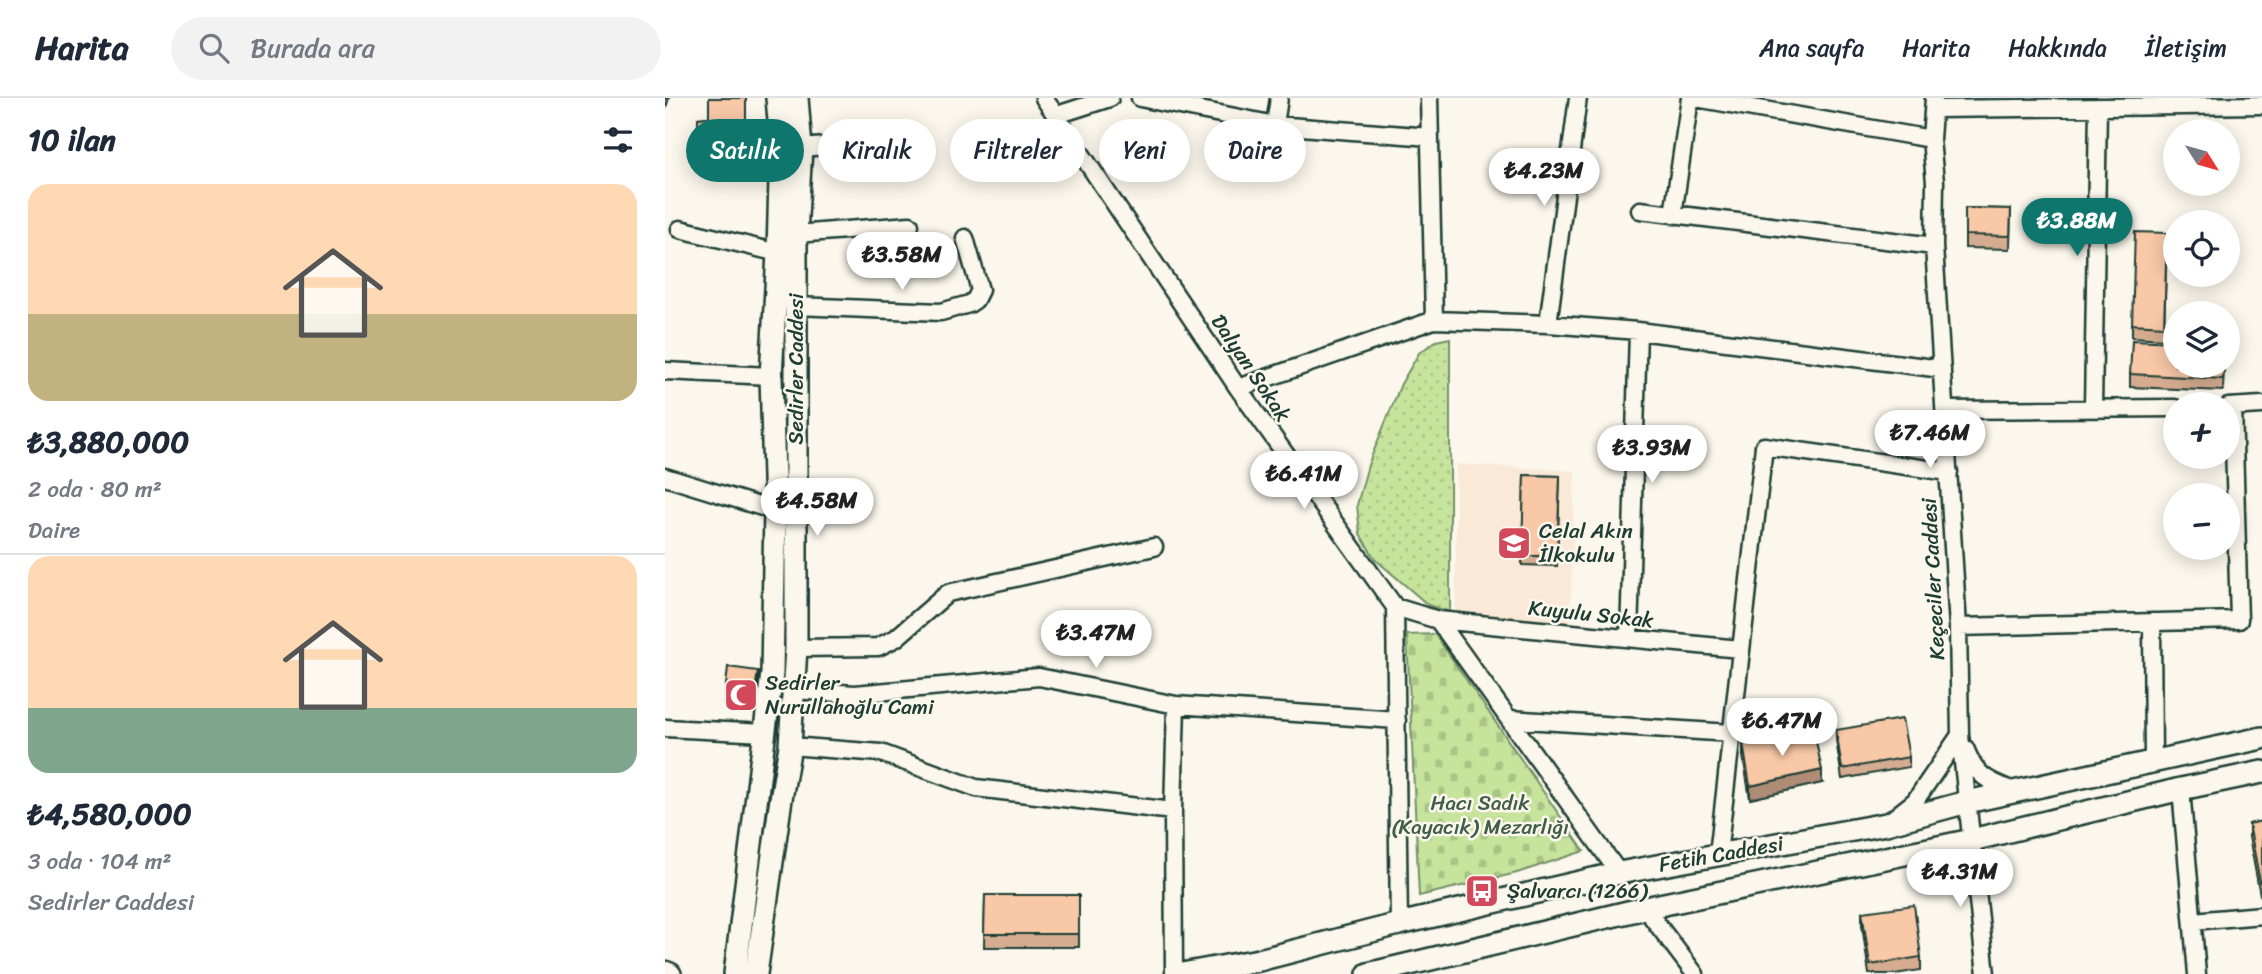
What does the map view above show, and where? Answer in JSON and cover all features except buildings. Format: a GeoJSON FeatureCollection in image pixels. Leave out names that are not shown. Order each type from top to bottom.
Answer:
{"type":"FeatureCollection","features":[{"type":"Feature","properties":{"kind":"main road","name":"Sedirler Caddesi"},"geometry":{"type":"LineString","coordinates":[[735,974],[772,673],[775,511],[771,376],[781,142],[777,98]]}},
{"type":"Feature","properties":{"kind":"main road","name":"Sedirler Caddesi"},"geometry":{"type":"LineString","coordinates":[[797,98],[799,119]]}},
{"type":"Feature","properties":{"kind":"main road","name":"Sedirler Caddesi"},"geometry":{"type":"LineString","coordinates":[[756,974],[790,746],[796,648],[796,234],[799,182]]}},
{"type":"Feature","properties":{"kind":"main road","name":"Fetih Caddesi"},"geometry":{"type":"LineString","coordinates":[[1182,974],[1260,967],[1399,924],[1619,873],[1886,824],[1967,802],[2262,738]]}},
{"type":"Feature","properties":{"kind":"main road","name":"Fetih Caddesi"},"geometry":{"type":"LineString","coordinates":[[1368,974],[1394,972],[1645,908],[1972,840],[2262,772]]}},
{"type":"Feature","properties":{"kind":"main road"},"geometry":{"type":"LineString","coordinates":[[665,972],[670,974]]}},
{"type":"Feature","properties":{"kind":"street","name":"Dalyan Sokak"},"geometry":{"type":"LineString","coordinates":[[1044,98],[1238,388],[1395,607]]}},
{"type":"Feature","properties":{"kind":"street"},"geometry":{"type":"LineString","coordinates":[[1057,115],[1110,98]]}},
{"type":"Feature","properties":{"kind":"street"},"geometry":{"type":"LineString","coordinates":[[1140,98],[1245,119]]}},
{"type":"Feature","properties":{"kind":"street"},"geometry":{"type":"LineString","coordinates":[[1276,119],[1279,98]]}},
{"type":"Feature","properties":{"kind":"street"},"geometry":{"type":"LineString","coordinates":[[1429,98],[1434,320]]}},
{"type":"Feature","properties":{"kind":"street"},"geometry":{"type":"LineString","coordinates":[[1548,324],[1578,98]]}},
{"type":"Feature","properties":{"kind":"street"},"geometry":{"type":"LineString","coordinates":[[1673,215],[1693,98],[1931,139]]}},
{"type":"Feature","properties":{"kind":"street"},"geometry":{"type":"LineString","coordinates":[[1934,104],[2098,108],[2262,105]]}},
{"type":"Feature","properties":{"kind":"street","name":"Keçeciler Caddesi"},"geometry":{"type":"LineString","coordinates":[[1934,104],[1931,139],[1935,182],[1934,246],[1958,627],[1960,735],[1986,974]]}},
{"type":"Feature","properties":{"kind":"street"},"geometry":{"type":"LineString","coordinates":[[2093,408],[2098,108]]}},
{"type":"Feature","properties":{"kind":"street"},"geometry":{"type":"LineString","coordinates":[[1306,127],[1430,137]]}},
{"type":"Feature","properties":{"kind":"street"},"geometry":{"type":"LineString","coordinates":[[1640,210],[1934,246]]}},
{"type":"Feature","properties":{"kind":"street"},"geometry":{"type":"LineString","coordinates":[[796,234],[910,225]]}},
{"type":"Feature","properties":{"kind":"street"},"geometry":{"type":"LineString","coordinates":[[680,229],[778,253]]}},
{"type":"Feature","properties":{"kind":"street"},"geometry":{"type":"LineString","coordinates":[[796,306],[941,312],[969,304],[975,300],[980,290],[965,238]]}},
{"type":"Feature","properties":{"kind":"street"},"geometry":{"type":"LineString","coordinates":[[1238,388],[1434,320],[1548,324],[1638,331],[1942,369]]}},
{"type":"Feature","properties":{"kind":"street"},"geometry":{"type":"LineString","coordinates":[[1629,638],[1638,331]]}},
{"type":"Feature","properties":{"kind":"street"},"geometry":{"type":"LineString","coordinates":[[665,371],[771,376]]}},
{"type":"Feature","properties":{"kind":"street"},"geometry":{"type":"LineString","coordinates":[[2240,406],[2262,405]]}},
{"type":"Feature","properties":{"kind":"street"},"geometry":{"type":"LineString","coordinates":[[1945,410],[2163,408]]}},
{"type":"Feature","properties":{"kind":"street"},"geometry":{"type":"LineString","coordinates":[[1718,855],[1764,446],[1949,472]]}},
{"type":"Feature","properties":{"kind":"street"},"geometry":{"type":"LineString","coordinates":[[1958,627],[2239,620],[2233,469]]}},
{"type":"Feature","properties":{"kind":"street"},"geometry":{"type":"LineString","coordinates":[[665,477],[775,511],[796,509]]}},
{"type":"Feature","properties":{"kind":"street"},"geometry":{"type":"LineString","coordinates":[[796,648],[878,647],[896,638],[948,593],[974,585],[1154,547]]}},
{"type":"Feature","properties":{"kind":"street"},"geometry":{"type":"LineString","coordinates":[[1399,924],[1395,607],[1438,620],[1619,873]]}},
{"type":"Feature","properties":{"kind":"street","name":"Kuyulu Sokak"},"geometry":{"type":"LineString","coordinates":[[1438,620],[1741,649]]}},
{"type":"Feature","properties":{"kind":"street"},"geometry":{"type":"LineString","coordinates":[[2152,622],[2153,762]]}},
{"type":"Feature","properties":{"kind":"street"},"geometry":{"type":"LineString","coordinates":[[793,690],[855,694],[1039,677],[1175,705],[1398,720]]}},
{"type":"Feature","properties":{"kind":"street"},"geometry":{"type":"LineString","coordinates":[[1174,974],[1175,705]]}},
{"type":"Feature","properties":{"kind":"street"},"geometry":{"type":"LineString","coordinates":[[1509,719],[1731,733]]}},
{"type":"Feature","properties":{"kind":"street"},"geometry":{"type":"LineString","coordinates":[[665,728],[765,733]]}},
{"type":"Feature","properties":{"kind":"street"},"geometry":{"type":"LineString","coordinates":[[1960,735],[1970,762],[1987,781],[2016,792]]}},
{"type":"Feature","properties":{"kind":"street"},"geometry":{"type":"LineString","coordinates":[[1886,824],[1915,801],[1960,735]]}},
{"type":"Feature","properties":{"kind":"street"},"geometry":{"type":"LineString","coordinates":[[790,746],[881,753],[976,788],[1173,811]]}},
{"type":"Feature","properties":{"kind":"street"},"geometry":{"type":"LineString","coordinates":[[2181,789],[2197,974]]}},
{"type":"Feature","properties":{"kind":"street"},"geometry":{"type":"LineString","coordinates":[[1645,908],[1695,974]]}},
{"type":"Feature","properties":{"kind":"street"},"geometry":{"type":"LineString","coordinates":[[2193,921],[2262,915]]}},
{"type":"Feature","properties":{"kind":"shaded area","name":"Celal Akın İlkokulu"},"geometry":{"type":"Polygon","coordinates":[[[1456,464],[1575,471],[1570,629],[1456,615],[1456,464]]]}},
{"type":"Feature","properties":{"kind":"green space"},"geometry":{"type":"Polygon","coordinates":[[[1450,338],[1450,612],[1428,605],[1375,559],[1360,534],[1357,505],[1368,465],[1401,384],[1419,353],[1436,341],[1450,338]]]}},
{"type":"Feature","properties":{"kind":"green space","name":"Hacı Sadık (Kayacık) Mezarlığı"},"geometry":{"type":"Polygon","coordinates":[[[1435,634],[1584,851],[1517,873],[1419,896],[1407,635],[1435,634]]]}},
{"type":"Feature","properties":{"kind":"place","name":"Celal Akın İlkokulu"},"geometry":{"type":"Point","coordinates":[1514,543]}},
{"type":"Feature","properties":{"kind":"place","name":"Sedirler Nurullahoğlu Cami"},"geometry":{"type":"Point","coordinates":[741,695]}},
{"type":"Feature","properties":{"kind":"place","name":"Şalvarcı (1266)"},"geometry":{"type":"Point","coordinates":[1482,891]}}]}
